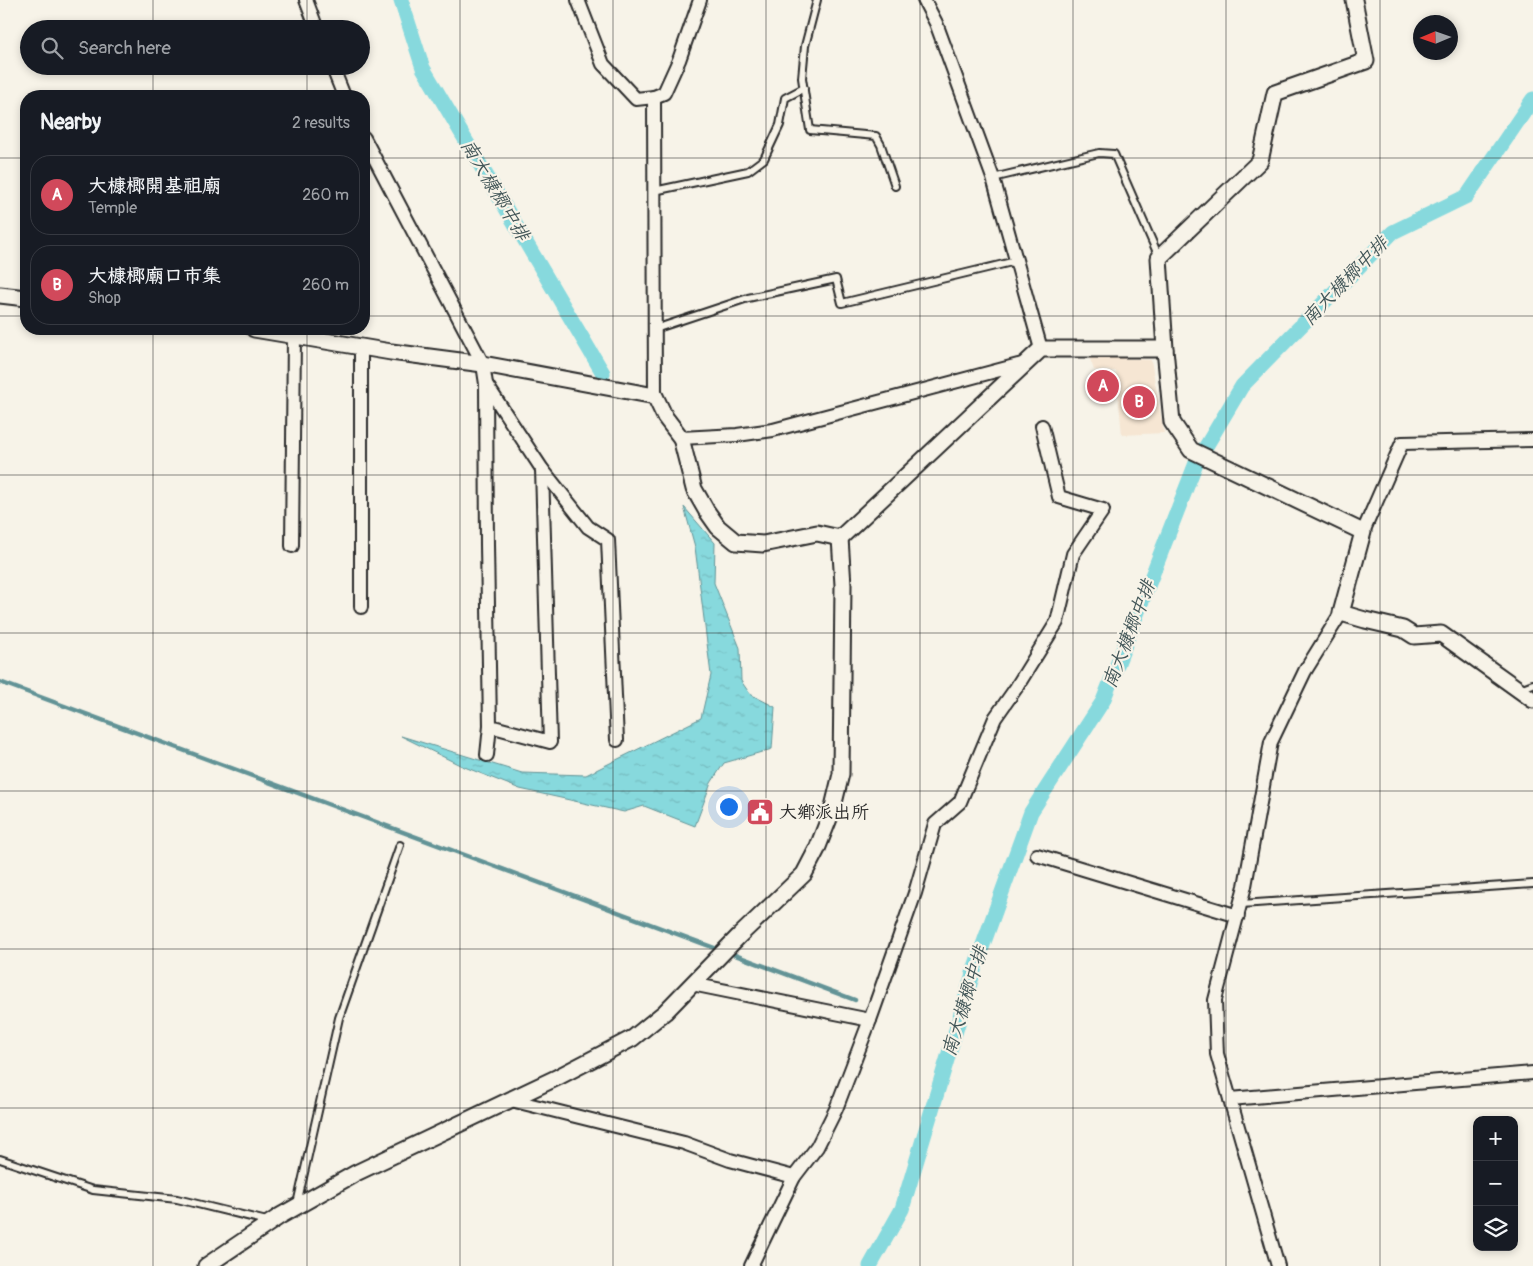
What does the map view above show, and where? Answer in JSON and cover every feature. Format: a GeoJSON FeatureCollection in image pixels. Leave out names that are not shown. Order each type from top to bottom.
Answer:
{"type":"FeatureCollection","features":[{"type":"Feature","properties":{"kind":"street"},"geometry":{"type":"LineString","coordinates":[[306,0],[314,20]]}},
{"type":"Feature","properties":{"kind":"street"},"geometry":{"type":"LineString","coordinates":[[578,0],[603,64],[636,99],[654,97],[664,93],[679,60],[700,0]]}},
{"type":"Feature","properties":{"kind":"street"},"geometry":{"type":"LineString","coordinates":[[924,0],[936,23],[993,178],[1041,349]]}},
{"type":"Feature","properties":{"kind":"street"},"geometry":{"type":"LineString","coordinates":[[1354,0],[1366,62],[1275,93],[1260,161],[1159,258],[1172,422],[1191,450],[1364,532]]}},
{"type":"Feature","properties":{"kind":"street"},"geometry":{"type":"LineString","coordinates":[[336,75],[342,90]]}},
{"type":"Feature","properties":{"kind":"street"},"geometry":{"type":"LineString","coordinates":[[654,97],[655,396],[665,417],[681,438],[694,489],[718,527],[736,542],[763,544],[817,533],[840,538]]}},
{"type":"Feature","properties":{"kind":"street"},"geometry":{"type":"LineString","coordinates":[[370,149],[483,364],[486,384],[490,726],[487,755]]}},
{"type":"Feature","properties":{"kind":"street"},"geometry":{"type":"LineString","coordinates":[[0,295],[20,297]]}},
{"type":"Feature","properties":{"kind":"street"},"geometry":{"type":"LineString","coordinates":[[288,335],[483,364],[655,396]]}},
{"type":"Feature","properties":{"kind":"street"},"geometry":{"type":"LineString","coordinates":[[292,546],[294,336]]}},
{"type":"Feature","properties":{"kind":"street"},"geometry":{"type":"LineString","coordinates":[[361,347],[361,607]]}},
{"type":"Feature","properties":{"kind":"street"},"geometry":{"type":"LineString","coordinates":[[840,538],[1041,349],[1165,349]]}},
{"type":"Feature","properties":{"kind":"street"},"geometry":{"type":"LineString","coordinates":[[681,438],[737,435],[773,430],[1026,363]]}},
{"type":"Feature","properties":{"kind":"street"},"geometry":{"type":"LineString","coordinates":[[486,384],[542,469],[588,527],[608,540],[617,740]]}},
{"type":"Feature","properties":{"kind":"street"},"geometry":{"type":"LineString","coordinates":[[751,1266],[794,1177],[817,1147],[836,1109],[915,893],[935,824],[960,802],[995,718],[1057,622],[1073,554],[1104,510],[1059,497],[1042,426]]}},
{"type":"Feature","properties":{"kind":"street"},"geometry":{"type":"LineString","coordinates":[[1278,1266],[1217,1054],[1215,1000],[1239,910],[1271,742],[1305,671],[1342,613],[1364,532],[1402,443],[1533,440]]}},
{"type":"Feature","properties":{"kind":"street"},"geometry":{"type":"LineString","coordinates":[[490,726],[550,742],[542,469]]}},
{"type":"Feature","properties":{"kind":"street"},"geometry":{"type":"LineString","coordinates":[[206,1266],[296,1206],[356,1172],[511,1100],[633,1038],[665,1012],[739,936],[804,874],[818,849],[832,811],[841,774],[843,585],[840,538]]}},
{"type":"Feature","properties":{"kind":"street"},"geometry":{"type":"LineString","coordinates":[[1342,613],[1403,629],[1414,636],[1441,634],[1533,700]]}},
{"type":"Feature","properties":{"kind":"street"},"geometry":{"type":"LineString","coordinates":[[1037,855],[1239,910]]}},
{"type":"Feature","properties":{"kind":"street"},"geometry":{"type":"LineString","coordinates":[[692,984],[870,1020]]}},
{"type":"Feature","properties":{"kind":"street"},"geometry":{"type":"LineString","coordinates":[[1230,1100],[1533,1073]]}},
{"type":"Feature","properties":{"kind":"street"},"geometry":{"type":"LineString","coordinates":[[511,1100],[684,1144],[730,1160],[794,1177]]}},
{"type":"Feature","properties":{"kind":"lane"},"geometry":{"type":"LineString","coordinates":[[816,0],[805,46],[802,78],[810,130],[876,136],[882,145],[895,186]]}},
{"type":"Feature","properties":{"kind":"lane"},"geometry":{"type":"LineString","coordinates":[[654,191],[748,170],[764,159],[780,125],[786,98],[804,88]]}},
{"type":"Feature","properties":{"kind":"lane"},"geometry":{"type":"LineString","coordinates":[[993,178],[1099,152],[1114,154],[1159,258]]}},
{"type":"Feature","properties":{"kind":"lane"},"geometry":{"type":"LineString","coordinates":[[655,330],[748,298],[836,279],[842,303],[1016,261]]}},
{"type":"Feature","properties":{"kind":"lane"},"geometry":{"type":"LineString","coordinates":[[1519,690],[1533,684]]}},
{"type":"Feature","properties":{"kind":"lane"},"geometry":{"type":"LineString","coordinates":[[296,1206],[339,1018],[400,845]]}},
{"type":"Feature","properties":{"kind":"lane"},"geometry":{"type":"LineString","coordinates":[[1239,910],[1533,884]]}},
{"type":"Feature","properties":{"kind":"lane"},"geometry":{"type":"LineString","coordinates":[[0,1159],[93,1190],[178,1199],[271,1222]]}},
{"type":"Feature","properties":{"kind":"shaded area"},"geometry":{"type":"Polygon","coordinates":[[[1089,356],[1151,360],[1164,433],[1122,435],[1116,371],[1094,370],[1089,356]]]}},
{"type":"Feature","properties":{"kind":"water"},"geometry":{"type":"Polygon","coordinates":[[[684,507],[715,543],[714,583],[740,648],[741,681],[750,694],[775,707],[772,749],[724,763],[711,783],[695,826],[644,806],[624,812],[520,789],[462,766],[401,736],[522,773],[586,775],[701,718],[711,675],[695,547],[684,507]]]}},
{"type":"Feature","properties":{"kind":"waterway","name":"南大槺榔中排"},"geometry":{"type":"LineString","coordinates":[[401,0],[423,68],[603,373]]}},
{"type":"Feature","properties":{"kind":"waterway","name":"南大槺榔中排"},"geometry":{"type":"LineString","coordinates":[[870,1266],[902,1209],[975,967],[1031,812],[1103,701],[1196,463],[1242,386],[1393,232],[1467,196],[1533,99]]}},
{"type":"Feature","properties":{"kind":"waterway"},"geometry":{"type":"LineString","coordinates":[[0,682],[720,950]]}},
{"type":"Feature","properties":{"kind":"waterway"},"geometry":{"type":"LineString","coordinates":[[727,952],[855,1000]]}},
{"type":"Feature","properties":{"kind":"place","name":"大槺榔開基祖廟"},"geometry":{"type":"Point","coordinates":[1103,386]}},
{"type":"Feature","properties":{"kind":"place","name":"大槺榔廟口市集"},"geometry":{"type":"Point","coordinates":[1139,402]}},
{"type":"Feature","properties":{"kind":"place","name":"大鄉派出所"},"geometry":{"type":"Point","coordinates":[760,812]}}]}
